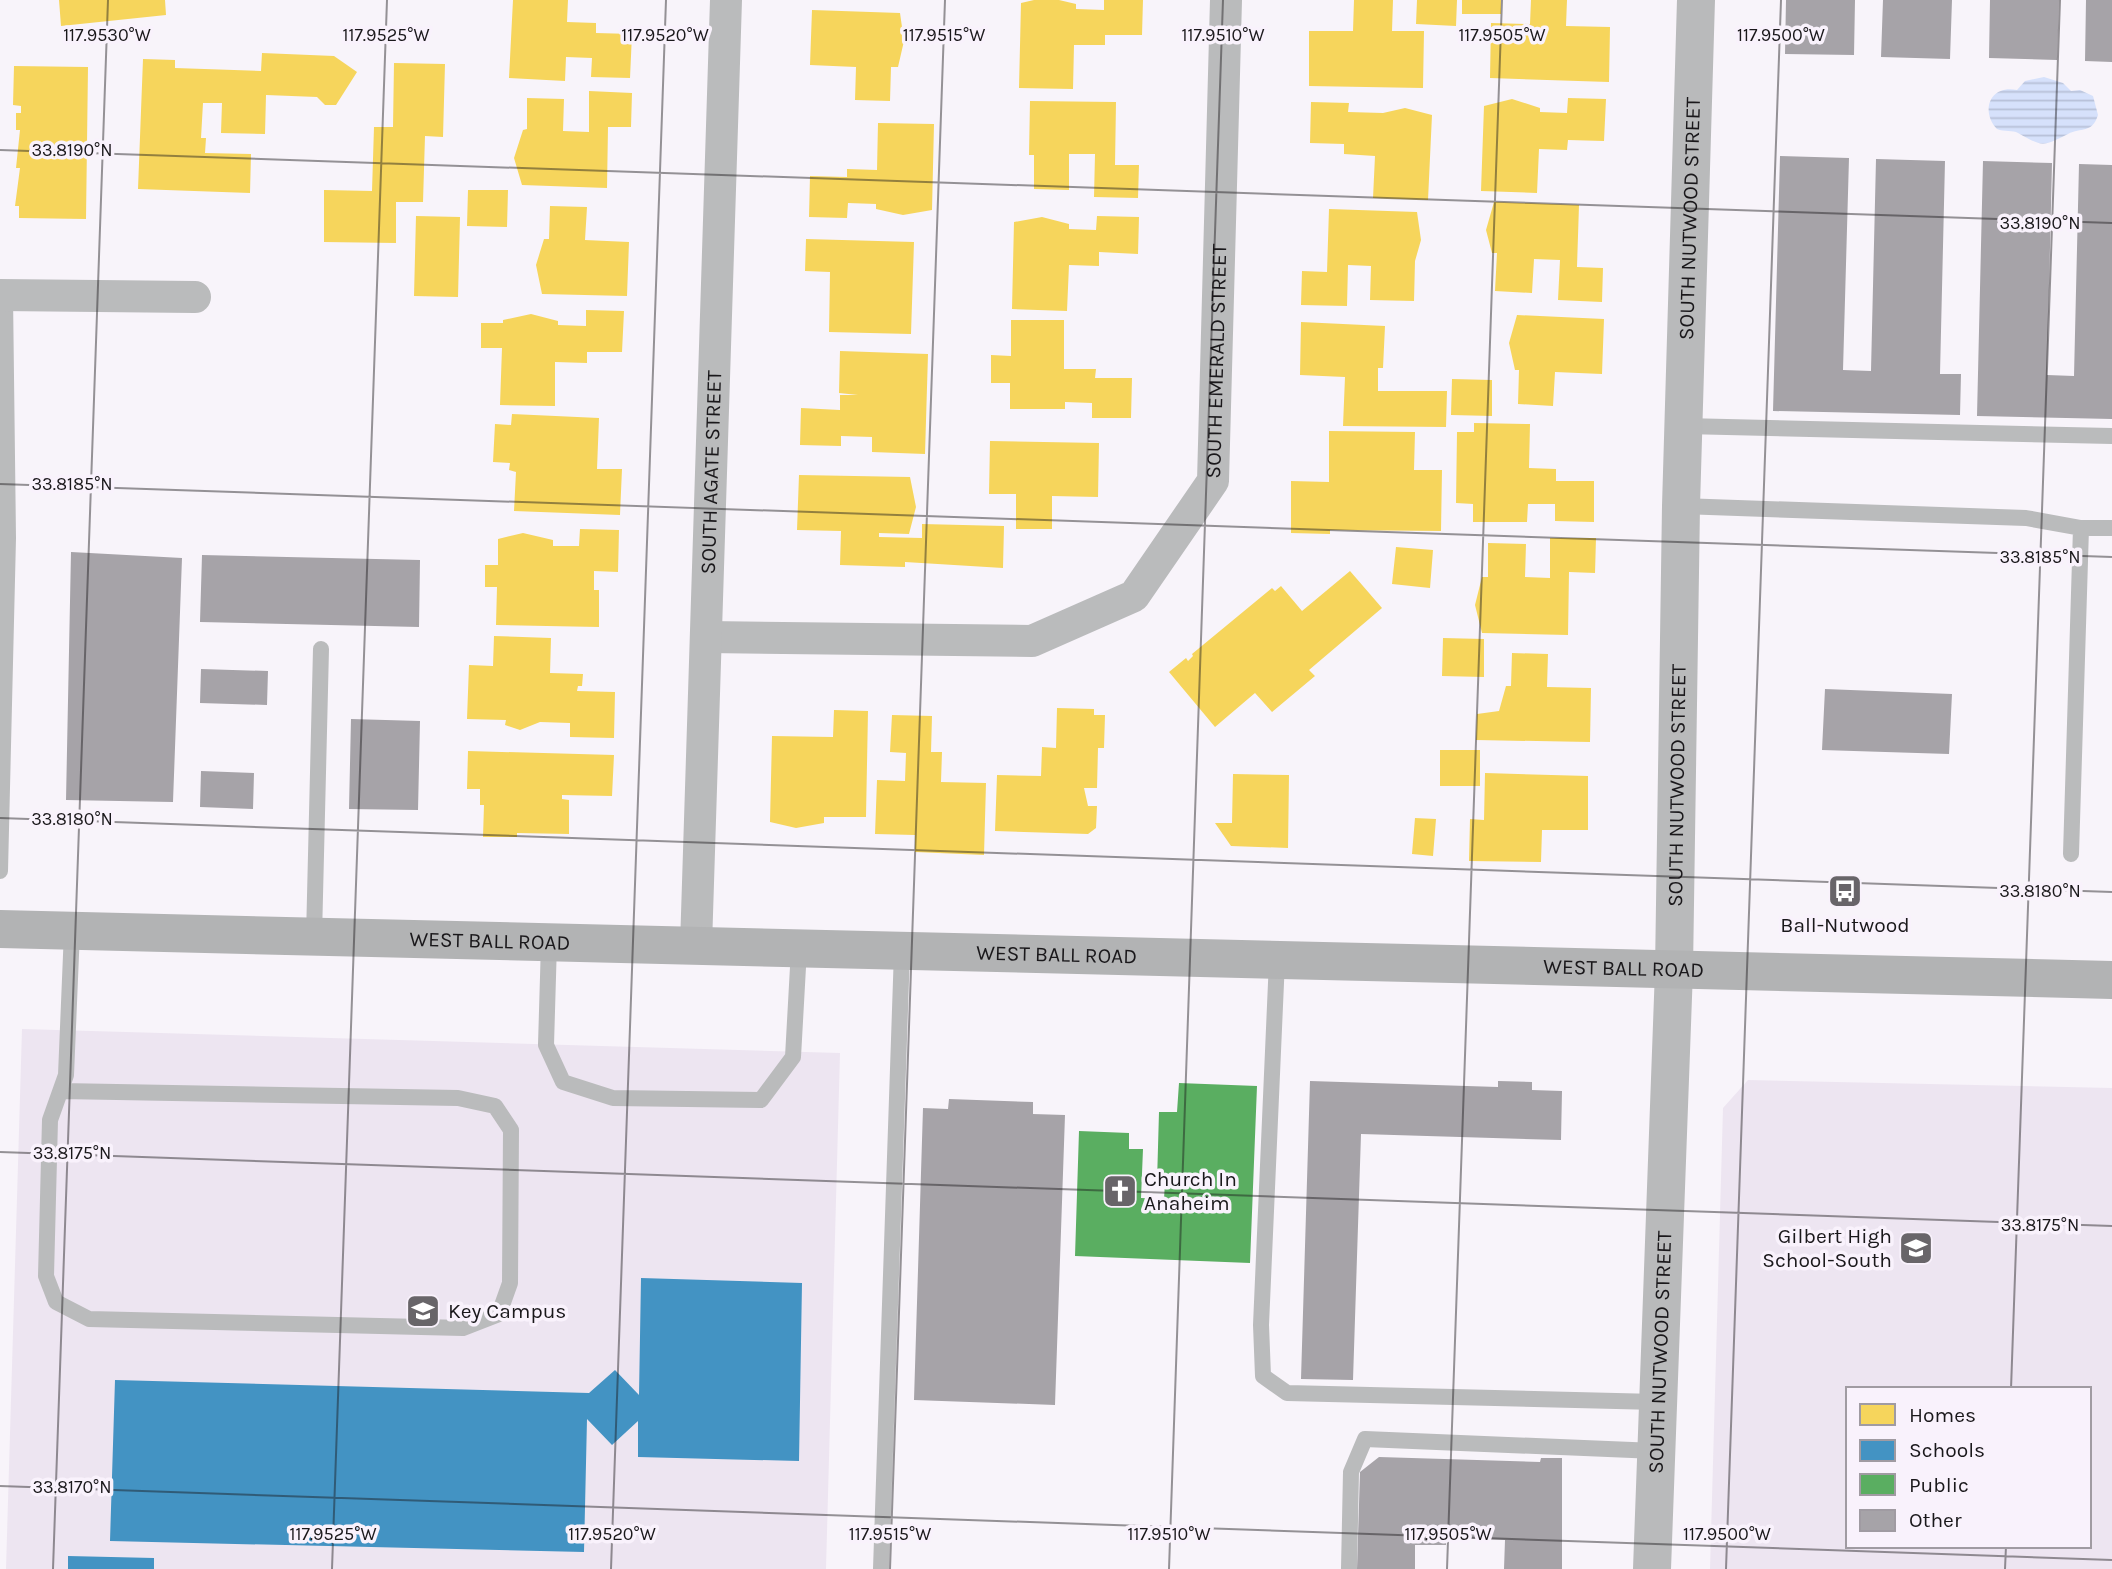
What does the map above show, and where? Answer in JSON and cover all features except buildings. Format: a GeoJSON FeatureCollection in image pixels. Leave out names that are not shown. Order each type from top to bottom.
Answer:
{"type":"FeatureCollection","features":[{"type":"Feature","properties":{"kind":"main road","name":"WEST BALL ROAD"},"geometry":{"type":"LineString","coordinates":[[0,929],[2112,980]]}},
{"type":"Feature","properties":{"kind":"street","name":"SOUTH AGATE STREET"},"geometry":{"type":"LineString","coordinates":[[696,946],[726,0]]}},
{"type":"Feature","properties":{"kind":"street","name":"SOUTH EMERALD STREET"},"geometry":{"type":"LineString","coordinates":[[707,637],[1032,641],[1134,596],[1213,481],[1226,0]]}},
{"type":"Feature","properties":{"kind":"street","name":"SOUTH NUTWOOD STREET"},"geometry":{"type":"LineString","coordinates":[[1652,1569],[1674,970],[1681,506],[1696,0]]}},
{"type":"Feature","properties":{"kind":"street"},"geometry":{"type":"LineString","coordinates":[[3,295],[195,297]]}},
{"type":"Feature","properties":{"kind":"lane"},"geometry":{"type":"LineString","coordinates":[[0,871],[8,538],[3,295]]}},
{"type":"Feature","properties":{"kind":"lane"},"geometry":{"type":"LineString","coordinates":[[1684,426],[2112,436]]}},
{"type":"Feature","properties":{"kind":"lane"},"geometry":{"type":"LineString","coordinates":[[1681,506],[2026,518],[2081,528],[2112,528]]}},
{"type":"Feature","properties":{"kind":"lane"},"geometry":{"type":"LineString","coordinates":[[2071,854],[2081,528]]}},
{"type":"Feature","properties":{"kind":"lane"},"geometry":{"type":"LineString","coordinates":[[314,937],[321,649]]}},
{"type":"Feature","properties":{"kind":"lane"},"geometry":{"type":"LineString","coordinates":[[61,1091],[458,1098],[495,1106],[511,1130],[510,1283],[499,1314],[463,1328],[89,1319],[57,1301],[46,1276],[50,1120],[66,1075],[72,931]]}},
{"type":"Feature","properties":{"kind":"lane"},"geometry":{"type":"LineString","coordinates":[[549,943],[546,1045],[563,1082],[613,1098],[761,1100],[793,1057],[799,949]]}},
{"type":"Feature","properties":{"kind":"lane"},"geometry":{"type":"LineString","coordinates":[[881,1569],[902,951]]}},
{"type":"Feature","properties":{"kind":"lane"},"geometry":{"type":"LineString","coordinates":[[1277,960],[1261,1325],[1264,1376],[1287,1393],[1657,1402]]}},
{"type":"Feature","properties":{"kind":"lane"},"geometry":{"type":"LineString","coordinates":[[1349,1569],[1351,1472],[1365,1439],[1656,1451]]}},
{"type":"Feature","properties":{"kind":"shaded area","name":"Key Campus"},"geometry":{"type":"Polygon","coordinates":[[[22,1029],[840,1053],[826,1569],[6,1569],[22,1029]]]}},
{"type":"Feature","properties":{"kind":"shaded area","name":"Gilbert High School-South"},"geometry":{"type":"Polygon","coordinates":[[[1748,1080],[2112,1088],[2112,1569],[1710,1569],[1723,1108],[1748,1080]]]}},
{"type":"Feature","properties":{"kind":"water"},"geometry":{"type":"Polygon","coordinates":[[[2044,77],[2063,83],[2071,91],[2080,90],[2093,96],[2098,115],[2093,125],[2043,144],[2016,132],[1997,129],[1989,114],[1990,100],[1994,95],[2008,89],[2017,90],[2025,81],[2044,77]]]}},
{"type":"Feature","properties":{"kind":"place","name":"Ball-Nutwood"},"geometry":{"type":"Point","coordinates":[1845,891]}},
{"type":"Feature","properties":{"kind":"place","name":"Church In Anaheim"},"geometry":{"type":"Point","coordinates":[1120,1191]}},
{"type":"Feature","properties":{"kind":"place","name":"Gilbert High School-South"},"geometry":{"type":"Point","coordinates":[1916,1248]}},
{"type":"Feature","properties":{"kind":"place","name":"Key Campus"},"geometry":{"type":"Point","coordinates":[423,1311]}}]}
